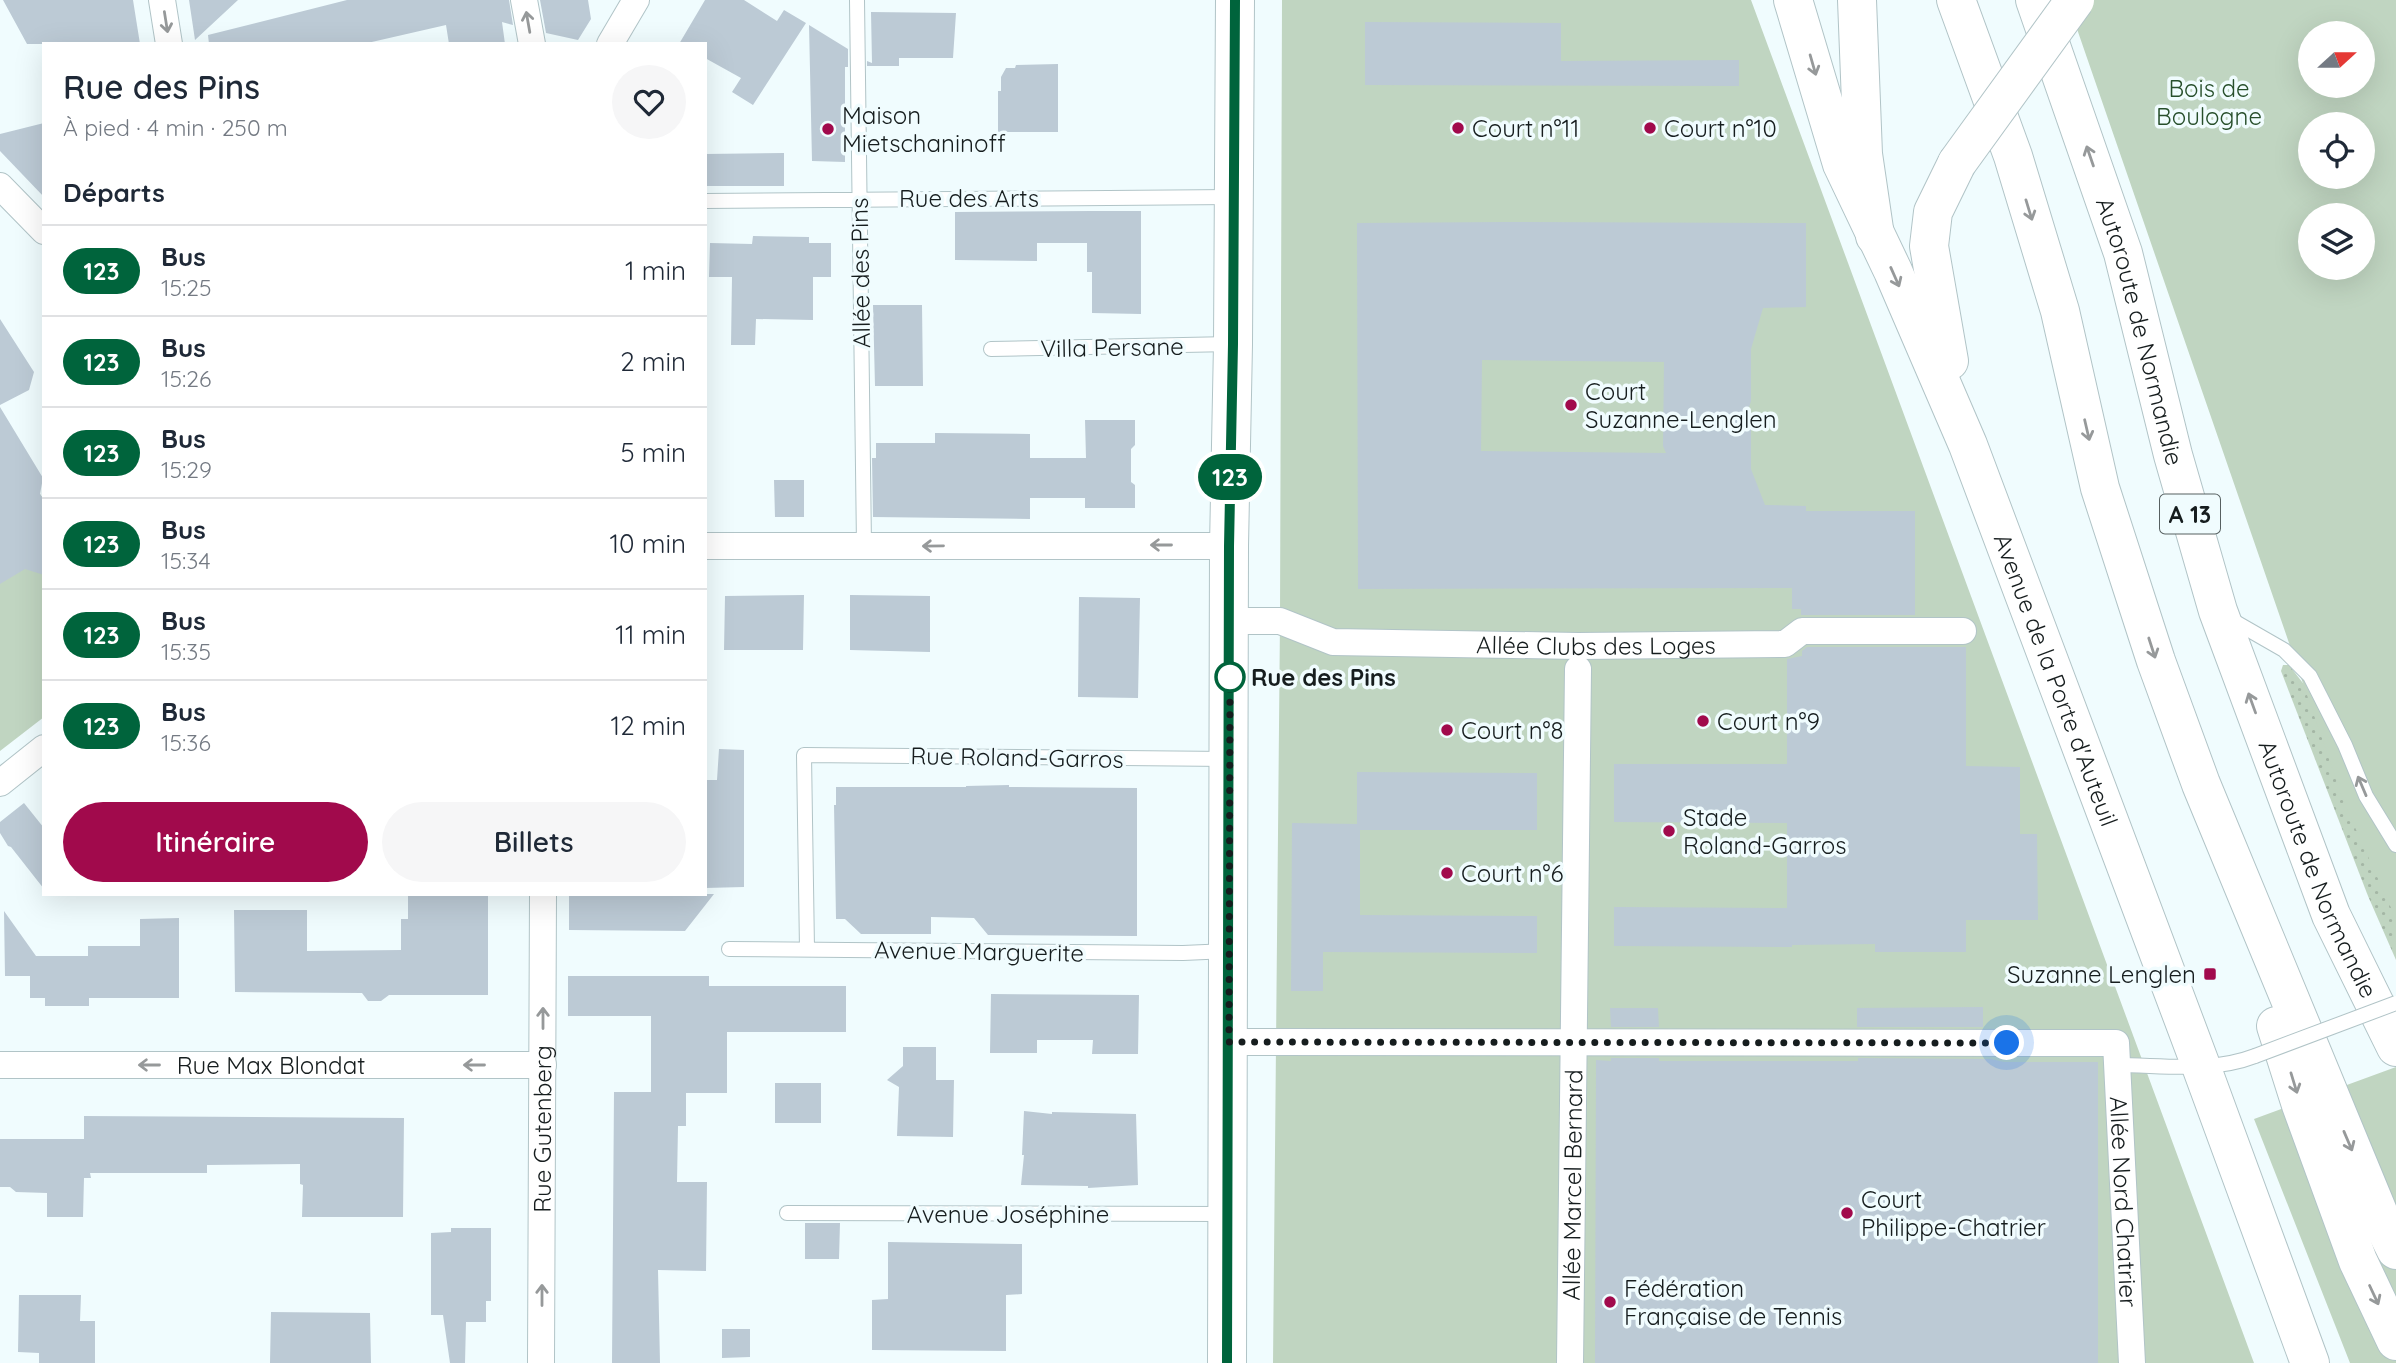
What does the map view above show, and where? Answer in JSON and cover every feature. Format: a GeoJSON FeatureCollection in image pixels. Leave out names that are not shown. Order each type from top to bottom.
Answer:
{"type":"FeatureCollection","features":[{"type":"Feature","properties":{"kind":"main road"},"geometry":{"type":"LineString","coordinates":[[1227,1363],[1229,546],[1235,0]]}},
{"type":"Feature","properties":{"kind":"main road","name":"Avenue de la Porte d'Auteuil"},"geometry":{"type":"LineString","coordinates":[[1793,0],[1842,164],[1893,271],[1968,445],[2202,1066],[2310,1363]]}},
{"type":"Feature","properties":{"kind":"main road"},"geometry":{"type":"LineString","coordinates":[[1857,0],[1863,154],[1875,236]]}},
{"type":"Feature","properties":{"kind":"main road"},"geometry":{"type":"LineString","coordinates":[[1955,0],[2013,156],[2060,311],[2100,488],[2156,661],[2201,784],[2377,1211],[2396,1250]]}},
{"type":"Feature","properties":{"kind":"main road","name":"Autoroute de Normandie"},"geometry":{"type":"LineString","coordinates":[[2035,0],[2123,253],[2173,455],[2218,611],[2331,915],[2392,1026]]}},
{"type":"Feature","properties":{"kind":"main road"},"geometry":{"type":"LineString","coordinates":[[1968,445],[1942,332],[1929,246],[1933,212],[1957,163],[2075,0]]}},
{"type":"Feature","properties":{"kind":"main road"},"geometry":{"type":"LineString","coordinates":[[2201,784],[2301,1105],[2358,1261],[2396,1341]]}},
{"type":"Feature","properties":{"kind":"street"},"geometry":{"type":"LineString","coordinates":[[162,0],[169,42]]}},
{"type":"Feature","properties":{"kind":"street"},"geometry":{"type":"LineString","coordinates":[[524,0],[532,42]]}},
{"type":"Feature","properties":{"kind":"street"},"geometry":{"type":"LineString","coordinates":[[611,42],[636,0]]}},
{"type":"Feature","properties":{"kind":"street"},"geometry":{"type":"LineString","coordinates":[[0,186],[42,229]]}},
{"type":"Feature","properties":{"kind":"street"},"geometry":{"type":"LineString","coordinates":[[707,546],[1229,546]]}},
{"type":"Feature","properties":{"kind":"street","name":"Allée Clubs des Loges"},"geometry":{"type":"LineString","coordinates":[[1229,621],[1280,621],[1333,642],[1578,646],[1785,644],[1802,631],[1963,631]]}},
{"type":"Feature","properties":{"kind":"street","name":"Allée Marcel Bernard"},"geometry":{"type":"LineString","coordinates":[[1570,1363],[1578,669]]}},
{"type":"Feature","properties":{"kind":"street"},"geometry":{"type":"LineString","coordinates":[[0,783],[42,750]]}},
{"type":"Feature","properties":{"kind":"street","name":"Rue Gutenberg"},"geometry":{"type":"LineString","coordinates":[[541,1363],[543,896]]}},
{"type":"Feature","properties":{"kind":"street"},"geometry":{"type":"LineString","coordinates":[[1229,1042],[1573,1042],[2116,1054]]}},
{"type":"Feature","properties":{"kind":"street","name":"Allée Nord Chatrier"},"geometry":{"type":"LineString","coordinates":[[2116,1054],[2132,1363]]}},
{"type":"Feature","properties":{"kind":"street","name":"Rue Max Blondat"},"geometry":{"type":"LineString","coordinates":[[0,1065],[542,1065]]}},
{"type":"Feature","properties":{"kind":"lane","name":"Allée des Pins"},"geometry":{"type":"LineString","coordinates":[[857,0],[864,546]]}},
{"type":"Feature","properties":{"kind":"lane","name":"Rue des Arts"},"geometry":{"type":"LineString","coordinates":[[707,201],[1234,197]]}},
{"type":"Feature","properties":{"kind":"lane","name":"Villa Persane"},"geometry":{"type":"LineString","coordinates":[[990,349],[1233,344]]}},
{"type":"Feature","properties":{"kind":"lane"},"geometry":{"type":"LineString","coordinates":[[2218,611],[2284,650],[2311,676],[2345,745],[2365,796],[2396,845]]}},
{"type":"Feature","properties":{"kind":"lane","name":"Rue Roland-Garros"},"geometry":{"type":"LineString","coordinates":[[807,949],[804,755],[1229,759]]}},
{"type":"Feature","properties":{"kind":"lane","name":"Avenue Marguerite"},"geometry":{"type":"LineString","coordinates":[[729,949],[1182,953],[1229,951]]}},
{"type":"Feature","properties":{"kind":"lane"},"geometry":{"type":"LineString","coordinates":[[2116,1054],[2202,1066],[2233,1064],[2255,1056],[2392,1026]]}},
{"type":"Feature","properties":{"kind":"lane","name":"Avenue Joséphine"},"geometry":{"type":"LineString","coordinates":[[787,1213],[1228,1214]]}},
{"type":"Feature","properties":{"kind":"green space","name":"Stade Roland-Garros"},"geometry":{"type":"Polygon","coordinates":[[[1282,0],[1751,0],[2254,1363],[1273,1363],[1280,621],[1282,0]]]}},
{"type":"Feature","properties":{"kind":"green space","name":"Bois de Boulogne"},"geometry":{"type":"Polygon","coordinates":[[[2067,0],[2396,0],[2396,919],[2345,805],[2067,0]]]}},
{"type":"Feature","properties":{"kind":"green space"},"geometry":{"type":"Polygon","coordinates":[[[40,494],[42,497],[42,719],[0,751],[0,521],[40,494]]]}},
{"type":"Feature","properties":{"kind":"green space"},"geometry":{"type":"Polygon","coordinates":[[[2283,665],[2289,665],[2309,691],[2396,857],[2396,960],[2368,896],[2281,671],[2283,665]]]}},
{"type":"Feature","properties":{"kind":"green space"},"geometry":{"type":"Polygon","coordinates":[[[2396,1067],[2396,1363],[2350,1363],[2254,1119],[2396,1067]]]}},
{"type":"Feature","properties":{"kind":"building"},"geometry":{"type":"Polygon","coordinates":[[[3,0],[133,0],[140,42],[27,44],[3,0]]]}},
{"type":"Feature","properties":{"kind":"building"},"geometry":{"type":"Polygon","coordinates":[[[189,0],[238,0],[195,40],[189,0]]]}},
{"type":"Feature","properties":{"kind":"building"},"geometry":{"type":"Polygon","coordinates":[[[347,0],[509,0],[513,25],[502,22],[505,42],[449,42],[446,25],[372,42],[209,42],[208,35],[347,0]]]}},
{"type":"Feature","properties":{"kind":"building"},"geometry":{"type":"Polygon","coordinates":[[[540,0],[588,0],[591,19],[578,40],[546,33],[540,0]]]}},
{"type":"Feature","properties":{"kind":"building"},"geometry":{"type":"Polygon","coordinates":[[[705,0],[744,0],[777,21],[784,10],[806,23],[753,105],[732,92],[741,78],[707,59],[707,42],[680,42],[705,0]]]}},
{"type":"Feature","properties":{"kind":"building"},"geometry":{"type":"Polygon","coordinates":[[[871,12],[956,13],[953,58],[899,58],[899,66],[867,66],[867,61],[872,63],[871,12]]]}},
{"type":"Feature","properties":{"kind":"building"},"geometry":{"type":"Polygon","coordinates":[[[1365,22],[1561,23],[1561,61],[1739,60],[1739,86],[1365,85],[1365,22]]]}},
{"type":"Feature","properties":{"kind":"building"},"geometry":{"type":"Polygon","coordinates":[[[809,25],[848,49],[848,67],[845,67],[845,162],[812,161],[809,25]]]}},
{"type":"Feature","properties":{"kind":"building"},"geometry":{"type":"Polygon","coordinates":[[[1058,64],[1058,132],[998,132],[998,91],[1001,91],[1001,77],[1006,68],[1015,68],[1016,65],[1058,64]]]}},
{"type":"Feature","properties":{"kind":"building"},"geometry":{"type":"Polygon","coordinates":[[[42,124],[42,195],[0,151],[0,134],[42,124]]]}},
{"type":"Feature","properties":{"kind":"building"},"geometry":{"type":"Polygon","coordinates":[[[784,153],[784,186],[707,186],[707,154],[784,153]]]}},
{"type":"Feature","properties":{"kind":"building"},"geometry":{"type":"Polygon","coordinates":[[[1141,211],[1141,314],[1092,313],[1092,272],[1087,272],[1087,243],[1037,243],[1037,261],[955,260],[955,212],[1141,211]]]}},
{"type":"Feature","properties":{"kind":"building","name":"Court Suzanne-Lenglen"},"geometry":{"type":"Polygon","coordinates":[[[1357,223],[1806,223],[1806,307],[1763,308],[1751,349],[1751,401],[1746,417],[1751,417],[1751,469],[1765,505],[1806,506],[1806,511],[1915,511],[1915,615],[1801,615],[1801,609],[1792,609],[1792,588],[1358,589],[1357,223]],[[1482,360],[1481,451],[1666,453],[1663,446],[1664,362],[1482,360]]]}},
{"type":"Feature","properties":{"kind":"building"},"geometry":{"type":"Polygon","coordinates":[[[753,236],[809,237],[809,243],[831,243],[831,277],[813,277],[813,320],[756,319],[755,345],[731,345],[732,277],[709,277],[710,243],[752,244],[753,236]]]}},
{"type":"Feature","properties":{"kind":"building"},"geometry":{"type":"Polygon","coordinates":[[[873,305],[922,305],[923,386],[875,386],[873,305]]]}},
{"type":"Feature","properties":{"kind":"building"},"geometry":{"type":"Polygon","coordinates":[[[0,319],[34,372],[29,390],[0,405],[0,319]]]}},
{"type":"Feature","properties":{"kind":"building"},"geometry":{"type":"Polygon","coordinates":[[[0,407],[42,476],[42,574],[25,569],[0,584],[0,407]]]}},
{"type":"Feature","properties":{"kind":"building"},"geometry":{"type":"Polygon","coordinates":[[[1085,420],[1135,420],[1135,445],[1131,449],[1131,482],[1135,485],[1135,508],[1085,508],[1085,498],[1030,498],[1030,519],[873,517],[872,458],[876,458],[876,443],[935,443],[935,433],[1030,434],[1030,458],[1086,458],[1085,420]]]}},
{"type":"Feature","properties":{"kind":"building"},"geometry":{"type":"Polygon","coordinates":[[[774,480],[804,480],[804,517],[775,517],[774,480]]]}},
{"type":"Feature","properties":{"kind":"building"},"geometry":{"type":"Polygon","coordinates":[[[804,595],[803,650],[724,650],[725,596],[804,595]]]}},
{"type":"Feature","properties":{"kind":"building"},"geometry":{"type":"Polygon","coordinates":[[[850,595],[930,596],[930,652],[850,650],[850,595]]]}},
{"type":"Feature","properties":{"kind":"building"},"geometry":{"type":"Polygon","coordinates":[[[1079,597],[1140,598],[1138,698],[1078,697],[1079,597]]]}},
{"type":"Feature","properties":{"kind":"building"},"geometry":{"type":"Polygon","coordinates":[[[1807,647],[1966,647],[1966,766],[2020,767],[2020,834],[2037,834],[2038,920],[1966,920],[1966,952],[1875,952],[1875,944],[1792,947],[1614,946],[1614,907],[1787,908],[1787,823],[1614,822],[1614,764],[1787,764],[1787,659],[1802,656],[1802,651],[1807,647]]]}},
{"type":"Feature","properties":{"kind":"building"},"geometry":{"type":"Polygon","coordinates":[[[719,749],[744,750],[744,887],[707,888],[707,780],[717,780],[719,749]]]}},
{"type":"Feature","properties":{"kind":"building"},"geometry":{"type":"Polygon","coordinates":[[[1357,772],[1537,773],[1537,830],[1360,830],[1360,915],[1537,916],[1537,953],[1323,952],[1323,991],[1291,991],[1292,823],[1357,824],[1357,772]]]}},
{"type":"Feature","properties":{"kind":"building"},"geometry":{"type":"Polygon","coordinates":[[[1009,785],[1137,788],[1137,936],[988,935],[974,918],[931,917],[931,934],[861,934],[845,919],[836,919],[836,787],[1009,785]]]}},
{"type":"Feature","properties":{"kind":"building"},"geometry":{"type":"Polygon","coordinates":[[[24,803],[42,826],[42,886],[8,846],[0,833],[0,822],[24,803]]]}},
{"type":"Feature","properties":{"kind":"building"},"geometry":{"type":"Polygon","coordinates":[[[714,894],[685,931],[569,930],[569,896],[714,894]]]}},
{"type":"Feature","properties":{"kind":"building"},"geometry":{"type":"Polygon","coordinates":[[[408,896],[488,896],[488,995],[389,995],[381,1001],[368,1001],[362,993],[235,992],[234,910],[307,910],[307,951],[401,950],[401,919],[408,919],[408,896]]]}},
{"type":"Feature","properties":{"kind":"building"},"geometry":{"type":"Polygon","coordinates":[[[4,911],[36,956],[88,956],[88,946],[140,946],[140,919],[179,918],[179,998],[89,998],[89,1006],[45,1006],[45,998],[30,998],[30,976],[5,976],[4,911]]]}},
{"type":"Feature","properties":{"kind":"building"},"geometry":{"type":"Polygon","coordinates":[[[568,976],[709,976],[709,986],[846,986],[846,1032],[727,1032],[727,1093],[686,1093],[686,1126],[678,1126],[677,1182],[707,1182],[706,1271],[658,1270],[660,1363],[612,1363],[614,1092],[651,1092],[651,1016],[568,1016],[568,976]]]}},
{"type":"Feature","properties":{"kind":"building"},"geometry":{"type":"Polygon","coordinates":[[[991,994],[1139,995],[1138,1054],[1092,1054],[1093,1040],[1037,1040],[1037,1053],[990,1053],[991,994]]]}},
{"type":"Feature","properties":{"kind":"building"},"geometry":{"type":"Polygon","coordinates":[[[1983,1007],[1983,1027],[1857,1027],[1857,1008],[1983,1007]]]}},
{"type":"Feature","properties":{"kind":"building"},"geometry":{"type":"Polygon","coordinates":[[[1610,1008],[1658,1008],[1659,1027],[1611,1027],[1610,1008]]]}},
{"type":"Feature","properties":{"kind":"building"},"geometry":{"type":"Polygon","coordinates":[[[903,1047],[936,1047],[936,1080],[954,1080],[953,1137],[897,1136],[899,1087],[887,1080],[903,1066],[903,1047]]]}},
{"type":"Feature","properties":{"kind":"building","name":"Court Philippe-Chatrier"},"geometry":{"type":"Polygon","coordinates":[[[1611,1058],[1659,1058],[1659,1061],[1858,1061],[1858,1058],[2098,1062],[2098,1363],[1595,1363],[1596,1060],[1611,1061],[1611,1058]]]}},
{"type":"Feature","properties":{"kind":"building"},"geometry":{"type":"Polygon","coordinates":[[[775,1083],[821,1083],[821,1123],[775,1123],[775,1083]]]}},
{"type":"Feature","properties":{"kind":"building"},"geometry":{"type":"Polygon","coordinates":[[[1024,1111],[1052,1114],[1136,1114],[1138,1185],[1088,1188],[1021,1185],[1024,1111]]]}},
{"type":"Feature","properties":{"kind":"building"},"geometry":{"type":"Polygon","coordinates":[[[84,1116],[404,1118],[403,1217],[302,1217],[303,1185],[300,1184],[300,1164],[207,1165],[207,1173],[90,1173],[91,1178],[84,1178],[83,1217],[47,1217],[47,1193],[16,1192],[10,1187],[0,1187],[0,1139],[84,1139],[84,1116]]]}},
{"type":"Feature","properties":{"kind":"building"},"geometry":{"type":"Polygon","coordinates":[[[805,1223],[840,1223],[839,1259],[805,1259],[805,1223]]]}},
{"type":"Feature","properties":{"kind":"building"},"geometry":{"type":"Polygon","coordinates":[[[451,1228],[491,1228],[491,1301],[486,1301],[486,1322],[466,1322],[465,1363],[450,1363],[443,1315],[431,1315],[431,1233],[451,1232],[451,1228]]]}},
{"type":"Feature","properties":{"kind":"building"},"geometry":{"type":"Polygon","coordinates":[[[888,1242],[1022,1244],[1022,1294],[1006,1295],[1006,1351],[872,1350],[872,1300],[888,1299],[888,1242]]]}},
{"type":"Feature","properties":{"kind":"building"},"geometry":{"type":"Polygon","coordinates":[[[19,1295],[81,1295],[80,1321],[95,1321],[95,1363],[39,1363],[39,1353],[18,1352],[19,1295]]]}},
{"type":"Feature","properties":{"kind":"building"},"geometry":{"type":"Polygon","coordinates":[[[271,1312],[370,1313],[371,1363],[270,1363],[271,1312]]]}},
{"type":"Feature","properties":{"kind":"building"},"geometry":{"type":"Polygon","coordinates":[[[722,1329],[750,1329],[750,1357],[722,1358],[722,1329]]]}},
{"type":"Feature","properties":{"kind":"bus line","name":"123"},"geometry":{"type":"LineString","coordinates":[[1227,1363],[1228,595],[1235,0]]}},
{"type":"Feature","properties":{"kind":"place","name":"Court n°11"},"geometry":{"type":"Point","coordinates":[1458,128]}},
{"type":"Feature","properties":{"kind":"place","name":"Court n°10"},"geometry":{"type":"Point","coordinates":[1650,128]}},
{"type":"Feature","properties":{"kind":"place","name":"Maison Mietschaninoff"},"geometry":{"type":"Point","coordinates":[828,129]}},
{"type":"Feature","properties":{"kind":"place","name":"Court Suzanne-Lenglen"},"geometry":{"type":"Point","coordinates":[1571,405]}},
{"type":"Feature","properties":{"kind":"place","name":"Rue des Pins"},"geometry":{"type":"Point","coordinates":[1230,677]}},
{"type":"Feature","properties":{"kind":"place","name":"Court n°9"},"geometry":{"type":"Point","coordinates":[1703,721]}},
{"type":"Feature","properties":{"kind":"place","name":"Court n°8"},"geometry":{"type":"Point","coordinates":[1447,730]}},
{"type":"Feature","properties":{"kind":"place","name":"Stade Roland-Garros"},"geometry":{"type":"Point","coordinates":[1669,831]}},
{"type":"Feature","properties":{"kind":"place","name":"Court n°6"},"geometry":{"type":"Point","coordinates":[1447,873]}},
{"type":"Feature","properties":{"kind":"place","name":"Suzanne Lenglen"},"geometry":{"type":"Point","coordinates":[2210,974]}},
{"type":"Feature","properties":{"kind":"place","name":"Court Philippe-Chatrier"},"geometry":{"type":"Point","coordinates":[1847,1213]}},
{"type":"Feature","properties":{"kind":"place","name":"Fédération Française de Tennis"},"geometry":{"type":"Point","coordinates":[1610,1302]}},
{"type":"Feature","properties":{"kind":"route"},"geometry":{"type":"LineString","coordinates":[[1230,677],[1229,1042],[2007,1043]]}}]}
